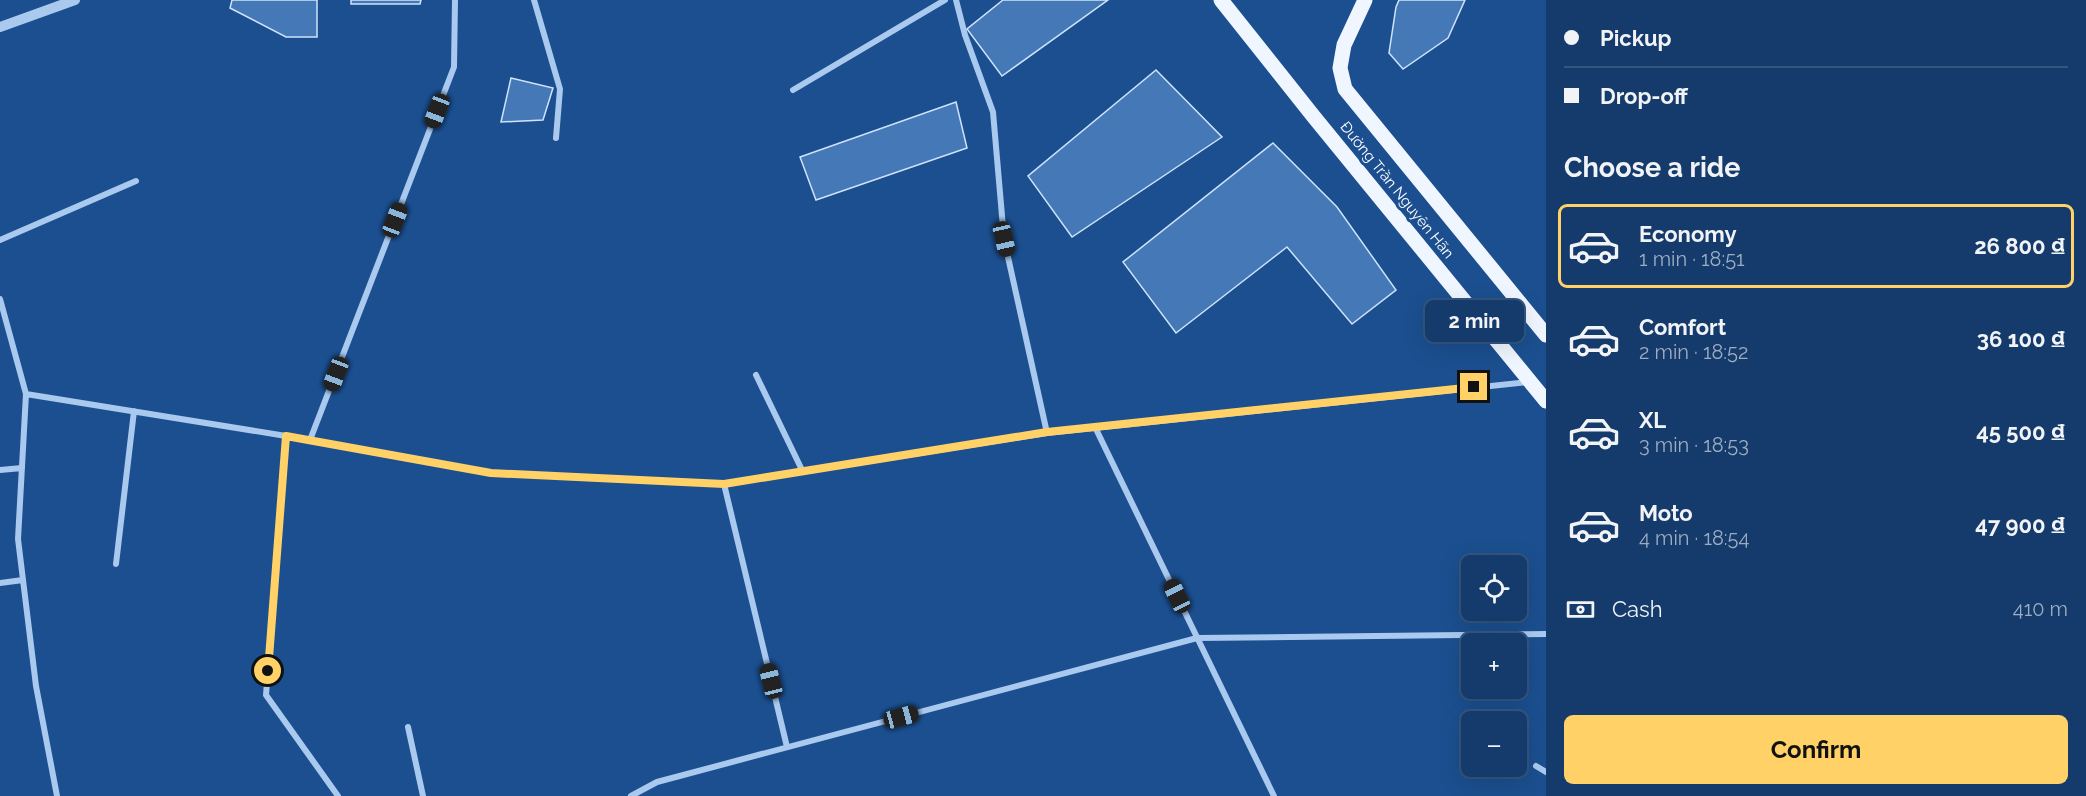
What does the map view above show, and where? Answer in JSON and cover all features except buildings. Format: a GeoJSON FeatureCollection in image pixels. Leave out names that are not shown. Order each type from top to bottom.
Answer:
{"type":"FeatureCollection","features":[{"type":"Feature","properties":{"kind":"main road","name":"Đường Trần Nguyên Hãn"},"geometry":{"type":"LineString","coordinates":[[1221,0],[1546,401]]}},
{"type":"Feature","properties":{"kind":"main road","name":"Đường Trần Nguyên Hãn"},"geometry":{"type":"LineString","coordinates":[[1365,0],[1344,45],[1340,68],[1345,89],[1546,335]]}},
{"type":"Feature","properties":{"kind":"street"},"geometry":{"type":"LineString","coordinates":[[0,27],[75,0]]}},
{"type":"Feature","properties":{"kind":"street"},"geometry":{"type":"LineString","coordinates":[[310,440],[454,67],[455,0]]}},
{"type":"Feature","properties":{"kind":"street"},"geometry":{"type":"LineString","coordinates":[[534,0],[560,89],[556,138]]}},
{"type":"Feature","properties":{"kind":"street"},"geometry":{"type":"LineString","coordinates":[[793,90],[945,0]]}},
{"type":"Feature","properties":{"kind":"street"},"geometry":{"type":"LineString","coordinates":[[956,0],[965,35],[993,112],[1004,239],[1047,432]]}},
{"type":"Feature","properties":{"kind":"street"},"geometry":{"type":"LineString","coordinates":[[0,240],[136,181]]}},
{"type":"Feature","properties":{"kind":"street"},"geometry":{"type":"LineString","coordinates":[[0,299],[26,394],[18,539],[36,686],[57,796]]}},
{"type":"Feature","properties":{"kind":"street"},"geometry":{"type":"LineString","coordinates":[[756,375],[803,472]]}},
{"type":"Feature","properties":{"kind":"street"},"geometry":{"type":"LineString","coordinates":[[26,394],[310,440],[491,473],[724,484],[1047,432],[1530,382]]}},
{"type":"Feature","properties":{"kind":"street"},"geometry":{"type":"LineString","coordinates":[[116,564],[134,411]]}},
{"type":"Feature","properties":{"kind":"street"},"geometry":{"type":"LineString","coordinates":[[1095,427],[1274,796]]}},
{"type":"Feature","properties":{"kind":"street"},"geometry":{"type":"LineString","coordinates":[[286,436],[266,695],[338,796]]}},
{"type":"Feature","properties":{"kind":"street"},"geometry":{"type":"LineString","coordinates":[[0,470],[22,468]]}},
{"type":"Feature","properties":{"kind":"street"},"geometry":{"type":"LineString","coordinates":[[724,484],[787,747]]}},
{"type":"Feature","properties":{"kind":"street"},"geometry":{"type":"LineString","coordinates":[[0,583],[23,580]]}},
{"type":"Feature","properties":{"kind":"street"},"geometry":{"type":"LineString","coordinates":[[631,796],[657,782],[1197,638],[1546,634]]}},
{"type":"Feature","properties":{"kind":"street"},"geometry":{"type":"LineString","coordinates":[[408,727],[423,796]]}},
{"type":"Feature","properties":{"kind":"street"},"geometry":{"type":"LineString","coordinates":[[1536,766],[1546,772]]}},
{"type":"Feature","properties":{"kind":"route"},"geometry":{"type":"LineString","coordinates":[[268,671],[286,436],[491,473],[724,484],[1047,432],[1474,387]]}}]}
